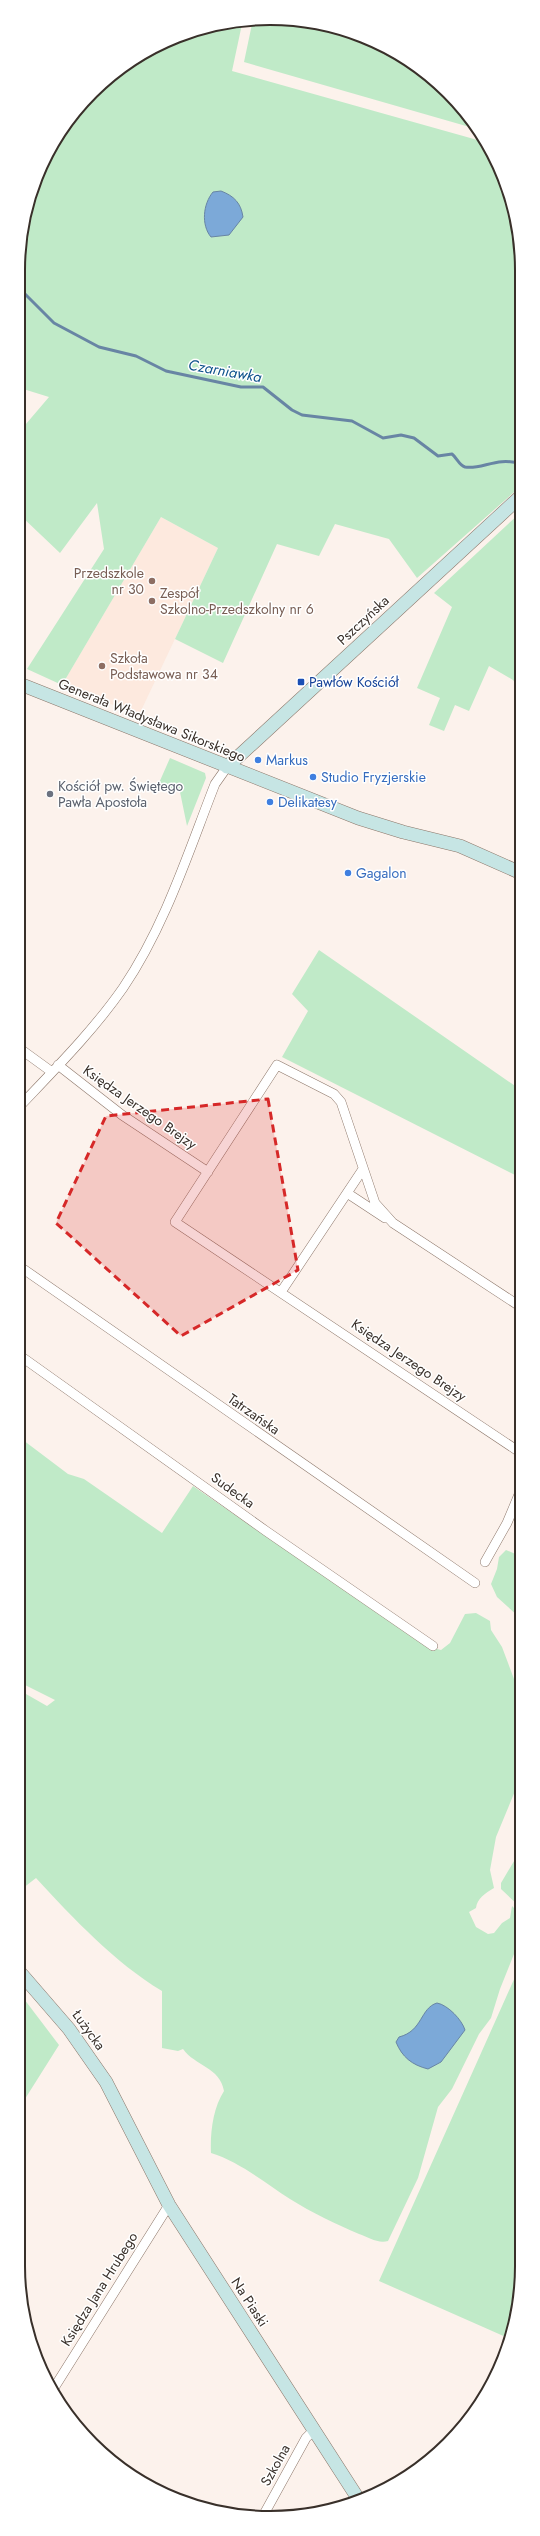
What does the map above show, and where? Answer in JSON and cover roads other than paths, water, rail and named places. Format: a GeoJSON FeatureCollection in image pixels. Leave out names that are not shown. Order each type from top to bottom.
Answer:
{"type":"FeatureCollection","features":[{"type":"Feature","properties":{"kind":"street","name":"Pszczyńska"},"geometry":{"type":"LineString","coordinates":[[227,767],[515,502]]}},
{"type":"Feature","properties":{"kind":"street","name":"Generała Władysława Sikorskiego"},"geometry":{"type":"LineString","coordinates":[[25,686],[227,767],[375,824],[472,850],[515,870]]}},
{"type":"Feature","properties":{"kind":"street"},"geometry":{"type":"LineString","coordinates":[[25,1100],[105,1012],[142,957],[161,919],[215,784],[227,767]]}},
{"type":"Feature","properties":{"kind":"street","name":"Księdza Jerzego Brejzy"},"geometry":{"type":"LineString","coordinates":[[25,1051],[55,1068],[122,1115],[208,1172]]}},
{"type":"Feature","properties":{"kind":"street","name":"Księdza Jerzego Brejzy"},"geometry":{"type":"LineString","coordinates":[[363,1169],[341,1102],[334,1094],[277,1065],[175,1222],[515,1449]]}},
{"type":"Feature","properties":{"kind":"street"},"geometry":{"type":"LineString","coordinates":[[281,1292],[363,1169]]}},
{"type":"Feature","properties":{"kind":"street"},"geometry":{"type":"LineString","coordinates":[[363,1169],[376,1203],[393,1223]]}},
{"type":"Feature","properties":{"kind":"street"},"geometry":{"type":"LineString","coordinates":[[347,1193],[515,1303]]}},
{"type":"Feature","properties":{"kind":"street","name":"Tatrzańska"},"geometry":{"type":"LineString","coordinates":[[25,1270],[475,1583]]}},
{"type":"Feature","properties":{"kind":"street","name":"Sudecka"},"geometry":{"type":"LineString","coordinates":[[25,1359],[266,1531],[433,1646]]}},
{"type":"Feature","properties":{"kind":"street"},"geometry":{"type":"LineString","coordinates":[[485,1562],[507,1523],[515,1504]]}},
{"type":"Feature","properties":{"kind":"street","name":"Łużycka"},"geometry":{"type":"LineString","coordinates":[[25,1978],[74,2035],[106,2082],[124,2115]]}},
{"type":"Feature","properties":{"kind":"street","name":"Na Piaski"},"geometry":{"type":"LineString","coordinates":[[124,2115],[169,2205],[356,2495]]}},
{"type":"Feature","properties":{"kind":"street","name":"Księdza Jana Hrubego"},"geometry":{"type":"LineString","coordinates":[[56,2385],[169,2205]]}},
{"type":"Feature","properties":{"kind":"street","name":"Szkolna"},"geometry":{"type":"LineString","coordinates":[[266,2511],[306,2438],[314,2430]]}},
{"type":"Feature","properties":{"kind":"water"},"geometry":{"type":"Polygon","coordinates":[[[221,191],[230,195],[239,204],[243,217],[229,235],[211,237],[206,227],[204,214],[205,208],[213,192],[221,191]]]}},
{"type":"Feature","properties":{"kind":"water"},"geometry":{"type":"Polygon","coordinates":[[[437,2003],[446,2007],[454,2014],[461,2022],[465,2030],[441,2062],[428,2069],[408,2060],[401,2052],[396,2042],[399,2037],[413,2030],[427,2010],[437,2003]]]}},
{"type":"Feature","properties":{"kind":"waterway","name":"Czarniawka"},"geometry":{"type":"LineString","coordinates":[[25,294],[54,323],[99,347],[136,356],[166,371],[241,387],[263,387],[292,410],[302,415],[352,421],[383,438],[401,435],[414,438],[438,456],[452,454],[461,465],[465,467],[478,467],[497,462],[515,463]]}},
{"type":"Feature","properties":{"kind":"place","name":"Przedszkole nr 30"},"geometry":{"type":"Point","coordinates":[152,581]}},
{"type":"Feature","properties":{"kind":"place","name":"Zespół Szkolno-Przedszkolny nr 6"},"geometry":{"type":"Point","coordinates":[152,601]}},
{"type":"Feature","properties":{"kind":"place","name":"Szkoła Podstawowa nr 34"},"geometry":{"type":"Point","coordinates":[102,666]}},
{"type":"Feature","properties":{"kind":"place","name":"Pawłów Kościół"},"geometry":{"type":"Point","coordinates":[301,682]}},
{"type":"Feature","properties":{"kind":"place","name":"Markus"},"geometry":{"type":"Point","coordinates":[258,760]}},
{"type":"Feature","properties":{"kind":"place","name":"Studio Fryzjerskie"},"geometry":{"type":"Point","coordinates":[313,777]}},
{"type":"Feature","properties":{"kind":"place","name":"Kościół pw. Świętego Pawła Apostoła"},"geometry":{"type":"Point","coordinates":[50,794]}},
{"type":"Feature","properties":{"kind":"place","name":"Delikatesy"},"geometry":{"type":"Point","coordinates":[270,802]}},
{"type":"Feature","properties":{"kind":"place","name":"Gagalon"},"geometry":{"type":"Point","coordinates":[348,873]}}]}
